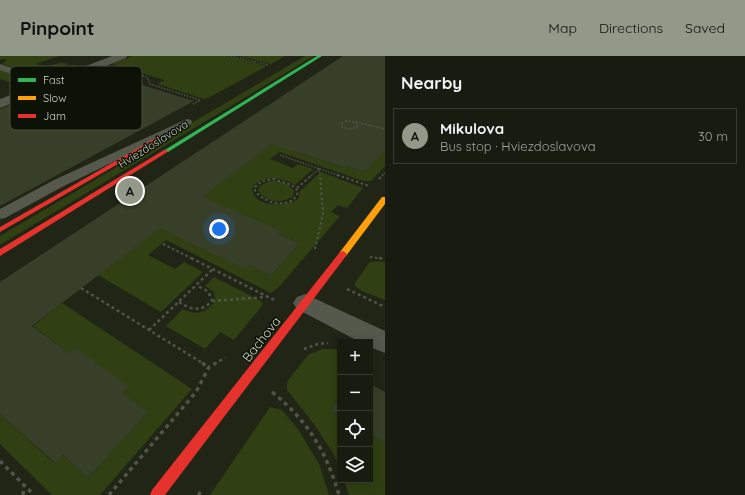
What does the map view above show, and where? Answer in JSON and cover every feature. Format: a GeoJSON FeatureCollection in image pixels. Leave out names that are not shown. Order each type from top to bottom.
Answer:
{"type":"FeatureCollection","features":[{"type":"Feature","properties":{"kind":"street"},"geometry":{"type":"LineString","coordinates":[[96,66],[122,56]]}},
{"type":"Feature","properties":{"kind":"street","name":"Hviezdoslavova"},"geometry":{"type":"LineString","coordinates":[[0,253],[320,56]]}},
{"type":"Feature","properties":{"kind":"street"},"geometry":{"type":"LineString","coordinates":[[0,104],[10,100]]}},
{"type":"Feature","properties":{"kind":"street","name":"Hviezdoslavova"},"geometry":{"type":"LineString","coordinates":[[0,230],[190,120]]}},
{"type":"Feature","properties":{"kind":"street","name":"Bachova"},"geometry":{"type":"LineString","coordinates":[[157,495],[385,199]]}},
{"type":"Feature","properties":{"kind":"street"},"geometry":{"type":"LineString","coordinates":[[305,303],[385,343]]}},
{"type":"Feature","properties":{"kind":"lane"},"geometry":{"type":"LineString","coordinates":[[0,215],[59,183],[190,120]]}},
{"type":"Feature","properties":{"kind":"path"},"geometry":{"type":"LineString","coordinates":[[231,56],[273,66]]}},
{"type":"Feature","properties":{"kind":"path"},"geometry":{"type":"LineString","coordinates":[[142,75],[147,77],[150,84],[201,100]]}},
{"type":"Feature","properties":{"kind":"path"},"geometry":{"type":"LineString","coordinates":[[354,122],[358,125],[358,127],[353,129],[346,128],[341,125],[346,121],[354,122],[385,129]]}},
{"type":"Feature","properties":{"kind":"path"},"geometry":{"type":"LineString","coordinates":[[280,155],[373,187]]}},
{"type":"Feature","properties":{"kind":"path"},"geometry":{"type":"LineString","coordinates":[[296,188],[319,168]]}},
{"type":"Feature","properties":{"kind":"path"},"geometry":{"type":"LineString","coordinates":[[314,256],[322,214],[319,168]]}},
{"type":"Feature","properties":{"kind":"path"},"geometry":{"type":"LineString","coordinates":[[273,179],[282,180],[296,188],[297,193],[294,198],[288,202],[279,203],[269,202],[260,198],[255,193],[254,188],[258,183],[264,180],[273,179]]}},
{"type":"Feature","properties":{"kind":"path"},"geometry":{"type":"LineString","coordinates":[[163,244],[274,300]]}},
{"type":"Feature","properties":{"kind":"path"},"geometry":{"type":"LineString","coordinates":[[372,251],[368,257],[385,259]]}},
{"type":"Feature","properties":{"kind":"path"},"geometry":{"type":"LineString","coordinates":[[149,330],[213,269]]}},
{"type":"Feature","properties":{"kind":"path"},"geometry":{"type":"LineString","coordinates":[[350,282],[346,289],[385,307]]}},
{"type":"Feature","properties":{"kind":"path"},"geometry":{"type":"LineString","coordinates":[[196,286],[204,288],[210,293],[212,301]]}},
{"type":"Feature","properties":{"kind":"path"},"geometry":{"type":"LineString","coordinates":[[81,288],[209,367]]}},
{"type":"Feature","properties":{"kind":"path"},"geometry":{"type":"LineString","coordinates":[[179,302],[187,308],[197,310],[206,307],[212,301],[267,296]]}},
{"type":"Feature","properties":{"kind":"path"},"geometry":{"type":"LineString","coordinates":[[300,351],[318,344],[331,342]]}},
{"type":"Feature","properties":{"kind":"path"},"geometry":{"type":"LineString","coordinates":[[267,398],[275,386]]}},
{"type":"Feature","properties":{"kind":"path"},"geometry":{"type":"LineString","coordinates":[[271,392],[288,404],[316,442],[325,456],[339,495]]}},
{"type":"Feature","properties":{"kind":"path"},"geometry":{"type":"LineString","coordinates":[[0,461],[34,495]]}},
{"type":"Feature","properties":{"kind":"path"},"geometry":{"type":"LineString","coordinates":[[198,495],[207,482]]}},
{"type":"Feature","properties":{"kind":"path"},"geometry":{"type":"LineString","coordinates":[[22,495],[24,485]]}},
{"type":"Feature","properties":{"kind":"green space"},"geometry":{"type":"Polygon","coordinates":[[[0,56],[59,56],[36,64],[41,66],[10,67],[2,64],[7,60],[0,60],[0,56]]]}},
{"type":"Feature","properties":{"kind":"green space"},"geometry":{"type":"Polygon","coordinates":[[[132,56],[228,56],[267,66],[204,99],[157,84],[165,80],[142,73],[142,66],[119,66],[112,64],[132,56]]]}},
{"type":"Feature","properties":{"kind":"green space"},"geometry":{"type":"Polygon","coordinates":[[[238,56],[285,56],[271,64],[238,56]]]}},
{"type":"Feature","properties":{"kind":"green space"},"geometry":{"type":"Polygon","coordinates":[[[305,56],[314,56],[0,245],[0,236],[305,56]]]}},
{"type":"Feature","properties":{"kind":"green space"},"geometry":{"type":"Polygon","coordinates":[[[60,63],[69,64],[63,66],[50,66],[60,63]]]}},
{"type":"Feature","properties":{"kind":"green space"},"geometry":{"type":"Polygon","coordinates":[[[0,66],[10,70],[10,82],[0,79],[0,66]]]}},
{"type":"Feature","properties":{"kind":"green space"},"geometry":{"type":"Polygon","coordinates":[[[385,130],[385,166],[371,181],[363,181],[280,152],[270,159],[293,168],[298,164],[313,169],[295,185],[284,180],[272,178],[261,180],[256,184],[252,188],[254,195],[258,199],[270,204],[292,202],[298,199],[300,191],[321,172],[363,188],[347,208],[338,205],[331,212],[340,216],[279,287],[271,293],[166,240],[148,255],[175,269],[184,262],[203,272],[161,312],[98,275],[164,224],[245,269],[249,265],[271,276],[300,243],[279,234],[282,231],[199,199],[274,142],[302,154],[344,168],[346,166],[365,172],[382,153],[385,130]]]}},
{"type":"Feature","properties":{"kind":"green space"},"geometry":{"type":"Polygon","coordinates":[[[271,181],[281,182],[290,186],[294,191],[293,196],[289,199],[279,201],[265,198],[258,190],[261,185],[271,181]]]}},
{"type":"Feature","properties":{"kind":"green space"},"geometry":{"type":"Polygon","coordinates":[[[376,261],[385,262],[385,300],[362,291],[355,286],[355,283],[369,263],[376,261]]]}},
{"type":"Feature","properties":{"kind":"green space"},"geometry":{"type":"Polygon","coordinates":[[[214,277],[263,303],[234,340],[220,332],[205,349],[166,326],[183,309],[197,313],[205,311],[212,305],[215,301],[214,292],[205,286],[214,277]]]}},
{"type":"Feature","properties":{"kind":"green space"},"geometry":{"type":"Polygon","coordinates":[[[62,303],[192,389],[100,495],[52,495],[0,444],[0,414],[54,463],[63,455],[88,478],[148,412],[123,393],[129,387],[69,353],[33,326],[62,303]]]}},
{"type":"Feature","properties":{"kind":"green space"},"geometry":{"type":"Polygon","coordinates":[[[322,349],[337,350],[337,400],[331,411],[337,415],[337,463],[333,453],[314,424],[287,390],[287,382],[308,355],[322,349]]]}},
{"type":"Feature","properties":{"kind":"green space"},"geometry":{"type":"Polygon","coordinates":[[[270,407],[282,410],[298,429],[319,464],[329,495],[210,495],[270,407]]]}},
{"type":"Feature","properties":{"kind":"green space"},"geometry":{"type":"Polygon","coordinates":[[[373,436],[385,443],[385,495],[349,495],[345,483],[373,483],[373,436]]]}},
{"type":"Feature","properties":{"kind":"building"},"geometry":{"type":"Polygon","coordinates":[[[343,56],[385,56],[385,150],[365,172],[346,166],[345,168],[272,144],[202,197],[282,231],[279,234],[300,243],[271,276],[249,265],[245,269],[160,228],[32,326],[69,353],[76,348],[129,387],[123,393],[148,412],[88,478],[63,455],[55,463],[0,414],[0,282],[343,56]]]}},
{"type":"Feature","properties":{"kind":"building"},"geometry":{"type":"Polygon","coordinates":[[[142,85],[194,101],[142,129],[142,85]]]}},
{"type":"Feature","properties":{"kind":"building"},"geometry":{"type":"Polygon","coordinates":[[[10,105],[10,130],[140,130],[0,206],[0,109],[10,105]]]}},
{"type":"Feature","properties":{"kind":"building"},"geometry":{"type":"Polygon","coordinates":[[[373,386],[385,392],[385,443],[373,436],[373,386]]]}},
{"type":"Feature","properties":{"kind":"building"},"geometry":{"type":"Polygon","coordinates":[[[337,400],[337,415],[331,411],[337,400]]]}},
{"type":"Feature","properties":{"kind":"traffic: fast"},"geometry":{"type":"LineString","coordinates":[[166,151],[320,56]]}},
{"type":"Feature","properties":{"kind":"traffic: slow"},"geometry":{"type":"LineString","coordinates":[[343,254],[385,199]]}},
{"type":"Feature","properties":{"kind":"traffic: jam"},"geometry":{"type":"LineString","coordinates":[[0,230],[161,137]]}},
{"type":"Feature","properties":{"kind":"traffic: jam"},"geometry":{"type":"LineString","coordinates":[[0,253],[166,151]]}},
{"type":"Feature","properties":{"kind":"traffic: jam"},"geometry":{"type":"LineString","coordinates":[[157,495],[343,254]]}},
{"type":"Feature","properties":{"kind":"place","name":"Mikulova"},"geometry":{"type":"Point","coordinates":[130,191]}}]}
